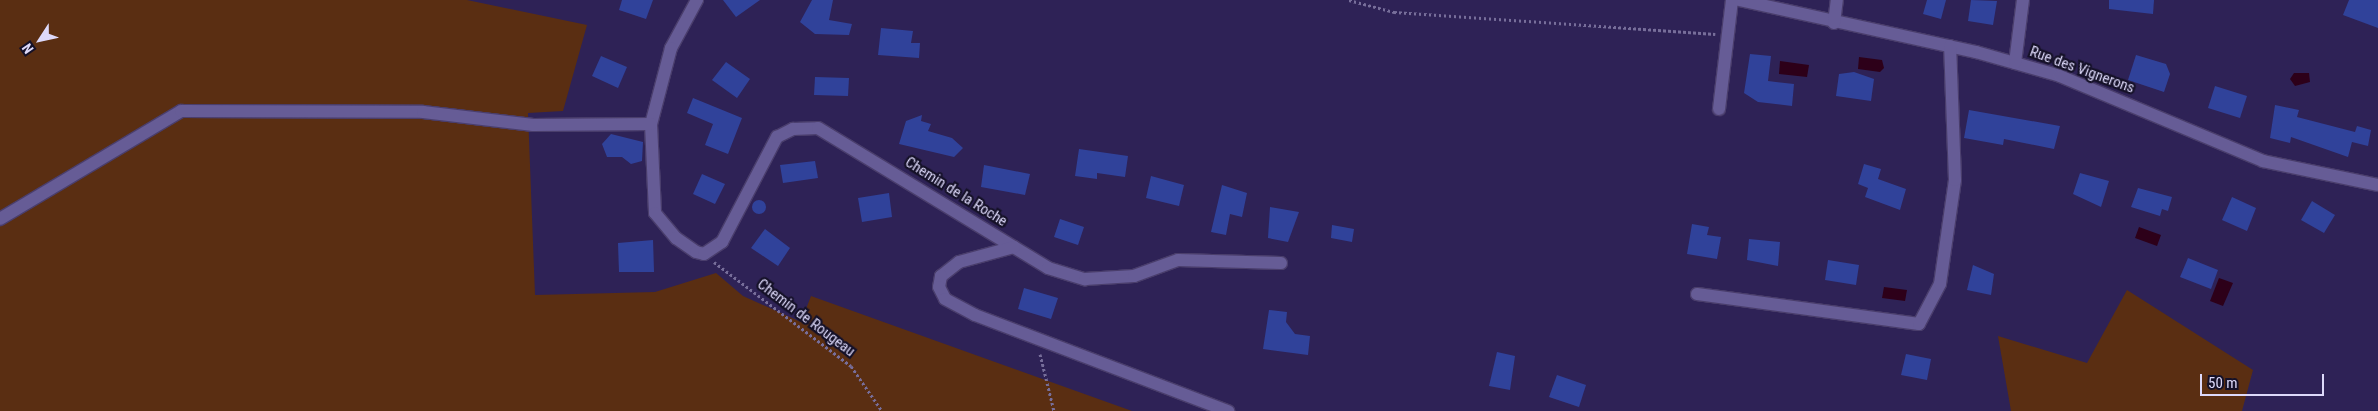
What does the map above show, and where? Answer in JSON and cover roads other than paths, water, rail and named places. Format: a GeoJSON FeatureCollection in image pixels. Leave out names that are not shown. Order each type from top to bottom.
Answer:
{"type":"FeatureCollection","features":[{"type":"Feature","properties":{"kind":"street"},"geometry":{"type":"LineString","coordinates":[[0,219],[181,111],[423,112],[533,125],[651,124],[671,48],[697,0]]}},
{"type":"Feature","properties":{"kind":"street"},"geometry":{"type":"LineString","coordinates":[[1719,109],[1732,0]]}},
{"type":"Feature","properties":{"kind":"street","name":"Rue des Vignerons"},"geometry":{"type":"LineString","coordinates":[[1739,0],[1950,46],[2060,76],[2263,161],[2378,185]]}},
{"type":"Feature","properties":{"kind":"street"},"geometry":{"type":"LineString","coordinates":[[1834,22],[1837,0]]}},
{"type":"Feature","properties":{"kind":"street"},"geometry":{"type":"LineString","coordinates":[[2015,63],[2023,0]]}},
{"type":"Feature","properties":{"kind":"street"},"geometry":{"type":"LineString","coordinates":[[1697,294],[1919,324],[1940,284],[1955,180],[1950,46]]}},
{"type":"Feature","properties":{"kind":"street","name":"Chemin de la Roche"},"geometry":{"type":"LineString","coordinates":[[651,124],[655,213],[676,238],[704,254],[722,242],[777,137],[801,128],[818,128],[840,138],[1014,247]]}},
{"type":"Feature","properties":{"kind":"street"},"geometry":{"type":"LineString","coordinates":[[1014,247],[1048,268],[1085,279],[1134,276],[1178,260],[1281,263]]}},
{"type":"Feature","properties":{"kind":"street","name":"Chemin de la Roche"},"geometry":{"type":"LineString","coordinates":[[1014,247],[958,262],[942,276],[939,287],[957,306],[1037,339],[1228,411]]}}]}
